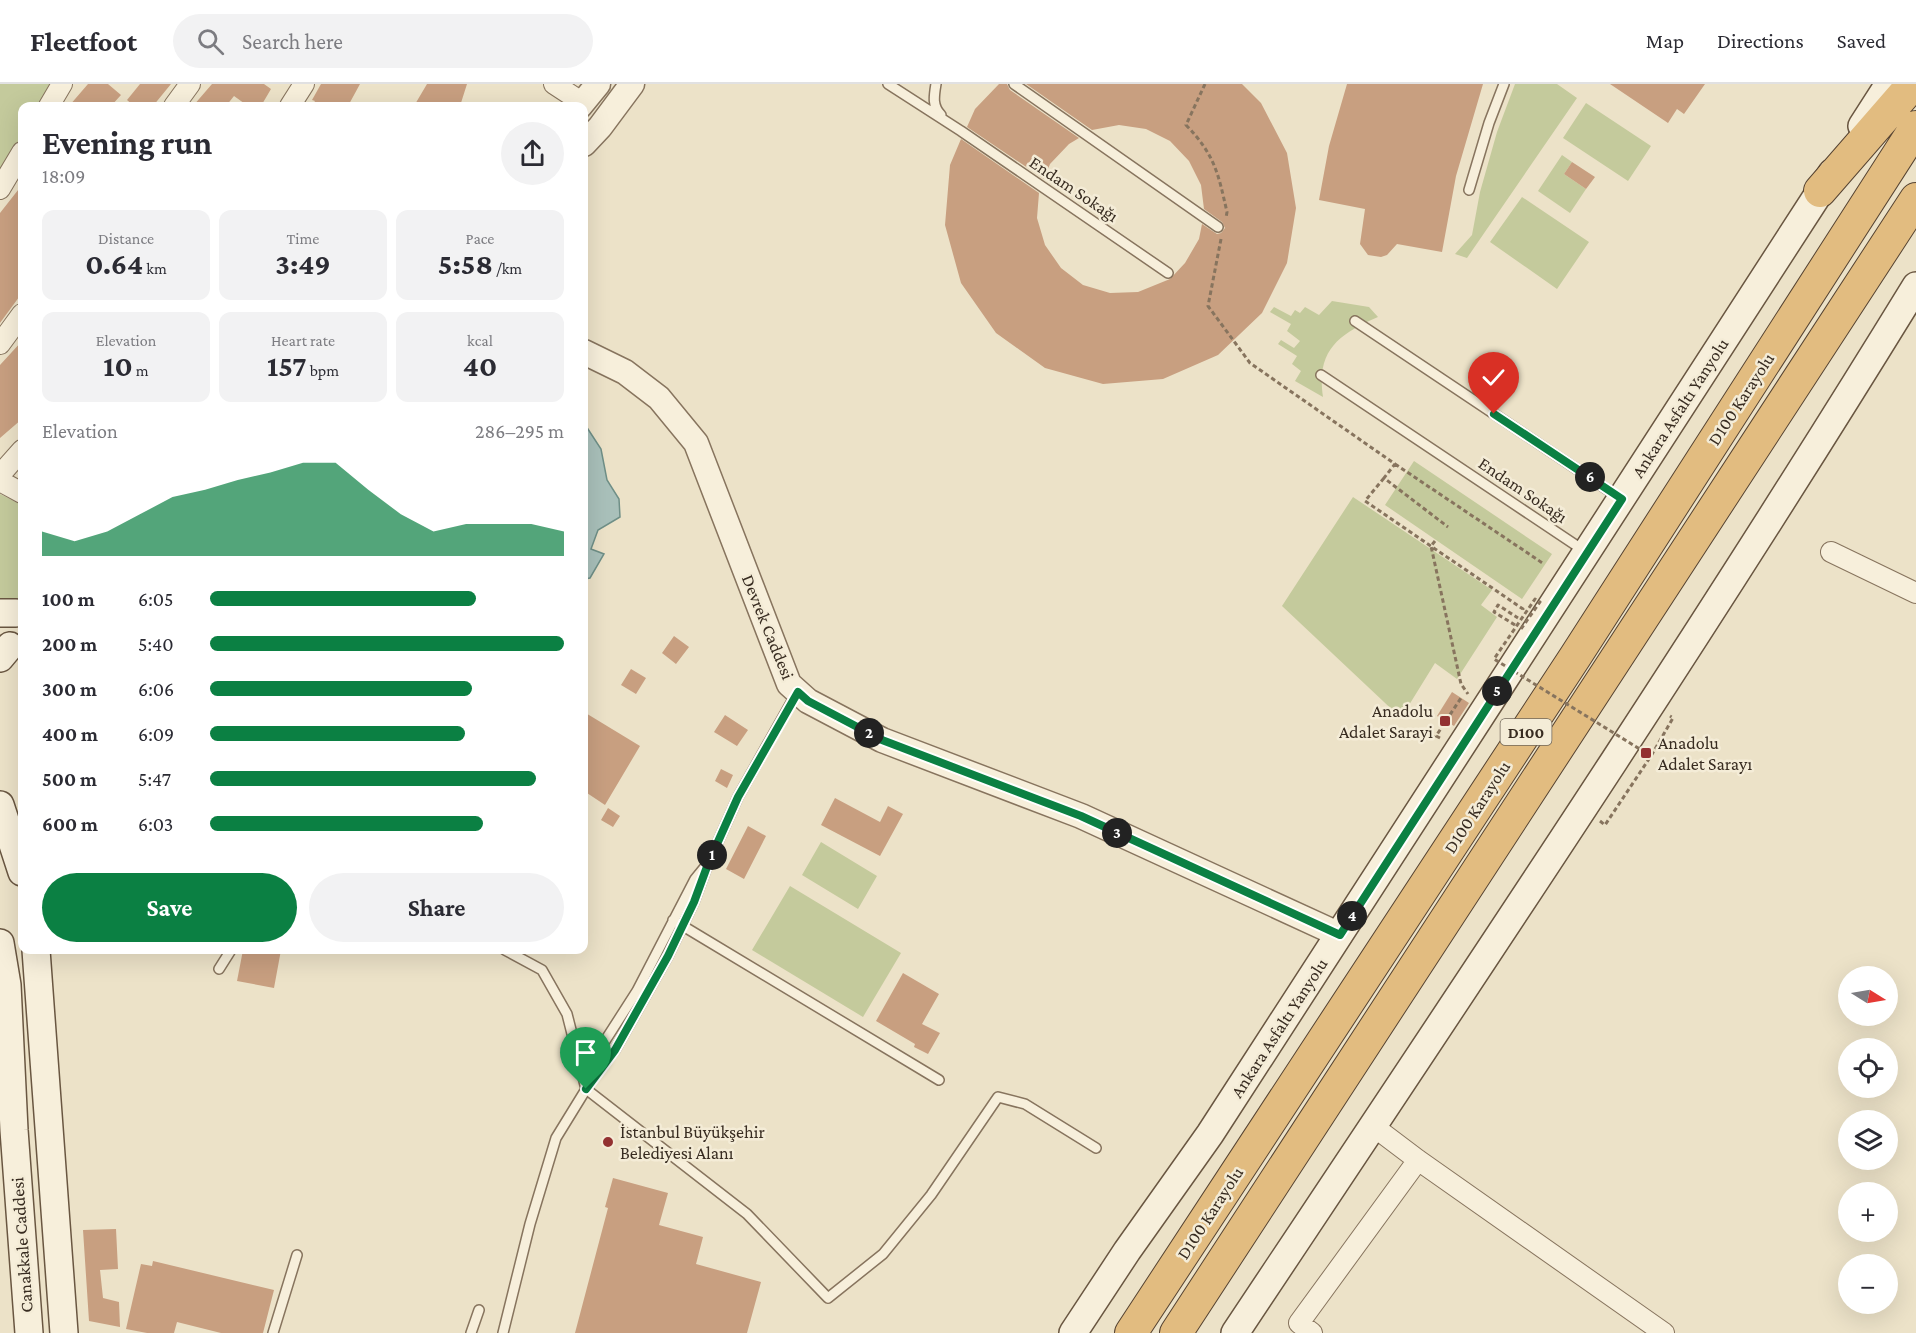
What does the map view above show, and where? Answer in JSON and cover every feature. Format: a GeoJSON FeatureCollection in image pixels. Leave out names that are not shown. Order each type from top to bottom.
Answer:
{"type":"FeatureCollection","features":[{"type":"Feature","properties":{"kind":"highway"},"geometry":{"type":"LineString","coordinates":[[1820,191],[1913,84]]}},
{"type":"Feature","properties":{"kind":"highway","name":"D100 Karayolu"},"geometry":{"type":"LineString","coordinates":[[1131,1333],[1581,647],[1916,127]]}},
{"type":"Feature","properties":{"kind":"highway","name":"D100 Karayolu"},"geometry":{"type":"LineString","coordinates":[[1176,1333],[1916,199]]}},
{"type":"Feature","properties":{"kind":"main road","name":"Ankara Asfaltı Yanyolu"},"geometry":{"type":"LineString","coordinates":[[1073,1333],[1127,1251],[1210,1134],[1889,84]]}},
{"type":"Feature","properties":{"kind":"main road"},"geometry":{"type":"LineString","coordinates":[[1235,1333],[1634,731],[1824,436],[1916,286]]}},
{"type":"Feature","properties":{"kind":"main road"},"geometry":{"type":"LineString","coordinates":[[0,805],[18,860]]}},
{"type":"Feature","properties":{"kind":"main road","name":"Canakkale Caddesi"},"geometry":{"type":"LineString","coordinates":[[0,943],[7,985],[14,1130],[29,1333]]}},
{"type":"Feature","properties":{"kind":"main road","name":"Canakkale Caddesi"},"geometry":{"type":"LineString","coordinates":[[36,954],[64,1333]]}},
{"type":"Feature","properties":{"kind":"street"},"geometry":{"type":"LineString","coordinates":[[51,102],[62,84]]}},
{"type":"Feature","properties":{"kind":"street"},"geometry":{"type":"LineString","coordinates":[[177,102],[190,84]]}},
{"type":"Feature","properties":{"kind":"street"},"geometry":{"type":"LineString","coordinates":[[293,102],[304,84]]}},
{"type":"Feature","properties":{"kind":"street"},"geometry":{"type":"LineString","coordinates":[[554,84],[578,102]]}},
{"type":"Feature","properties":{"kind":"street"},"geometry":{"type":"LineString","coordinates":[[584,102],[598,84]]}},
{"type":"Feature","properties":{"kind":"street"},"geometry":{"type":"LineString","coordinates":[[588,140],[632,84]]}},
{"type":"Feature","properties":{"kind":"street"},"geometry":{"type":"LineString","coordinates":[[0,189],[18,159]]}},
{"type":"Feature","properties":{"kind":"street"},"geometry":{"type":"LineString","coordinates":[[0,344],[18,319]]}},
{"type":"Feature","properties":{"kind":"street","name":"Devrek Caddesi"},"geometry":{"type":"LineString","coordinates":[[588,354],[625,372],[659,398],[696,443],[789,684],[808,701],[882,740],[1081,816],[1340,935]]}},
{"type":"Feature","properties":{"kind":"street"},"geometry":{"type":"LineString","coordinates":[[0,475],[18,455]]}},
{"type":"Feature","properties":{"kind":"street"},"geometry":{"type":"LineString","coordinates":[[0,481],[18,491]]}},
{"type":"Feature","properties":{"kind":"street"},"geometry":{"type":"LineString","coordinates":[[1831,552],[1916,593]]}},
{"type":"Feature","properties":{"kind":"street"},"geometry":{"type":"LineString","coordinates":[[1373,1126],[1664,1333]]}},
{"type":"Feature","properties":{"kind":"street"},"geometry":{"type":"LineString","coordinates":[[1301,1330],[1418,1160]]}},
{"type":"Feature","properties":{"kind":"lane","name":"Endam Sokağı"},"geometry":{"type":"LineString","coordinates":[[888,84],[961,131],[1168,273]]}},
{"type":"Feature","properties":{"kind":"lane"},"geometry":{"type":"LineString","coordinates":[[936,84],[933,97],[936,110],[946,121]]}},
{"type":"Feature","properties":{"kind":"lane"},"geometry":{"type":"LineString","coordinates":[[1014,84],[1222,228]]}},
{"type":"Feature","properties":{"kind":"lane"},"geometry":{"type":"LineString","coordinates":[[1469,190],[1486,132],[1504,84]]}},
{"type":"Feature","properties":{"kind":"lane"},"geometry":{"type":"LineString","coordinates":[[1355,321],[1622,499]]}},
{"type":"Feature","properties":{"kind":"lane","name":"Endam Sokağı"},"geometry":{"type":"LineString","coordinates":[[1321,375],[1587,552]]}},
{"type":"Feature","properties":{"kind":"lane"},"geometry":{"type":"LineString","coordinates":[[503,1333],[530,1224],[556,1138],[596,1073],[615,1050],[694,902],[738,797],[798,692]]}},
{"type":"Feature","properties":{"kind":"lane"},"geometry":{"type":"LineString","coordinates":[[596,1073],[603,1044],[637,991],[695,879],[708,864]]}},
{"type":"Feature","properties":{"kind":"lane"},"geometry":{"type":"LineString","coordinates":[[673,921],[939,1080]]}},
{"type":"Feature","properties":{"kind":"lane"},"geometry":{"type":"LineString","coordinates":[[219,969],[228,954]]}},
{"type":"Feature","properties":{"kind":"lane"},"geometry":{"type":"LineString","coordinates":[[512,954],[542,970],[567,1014],[586,1089],[747,1214],[828,1298],[883,1254],[931,1195],[998,1096],[1025,1104],[1096,1148]]}},
{"type":"Feature","properties":{"kind":"lane"},"geometry":{"type":"LineString","coordinates":[[273,1333],[297,1255]]}},
{"type":"Feature","properties":{"kind":"lane"},"geometry":{"type":"LineString","coordinates":[[471,1333],[479,1310]]}},
{"type":"Feature","properties":{"kind":"path"},"geometry":{"type":"LineString","coordinates":[[1206,84],[1186,125],[1203,142],[1217,168],[1227,212],[1208,306],[1250,363],[1544,564]]}},
{"type":"Feature","properties":{"kind":"path"},"geometry":{"type":"LineString","coordinates":[[1395,464],[1365,501],[1523,609],[1518,618]]}},
{"type":"Feature","properties":{"kind":"path"},"geometry":{"type":"LineString","coordinates":[[1384,478],[1448,528]]}},
{"type":"Feature","properties":{"kind":"path"},"geometry":{"type":"LineString","coordinates":[[1431,546],[1435,541]]}},
{"type":"Feature","properties":{"kind":"path"},"geometry":{"type":"LineString","coordinates":[[1431,546],[1461,684],[1470,696]]}},
{"type":"Feature","properties":{"kind":"path"},"geometry":{"type":"LineString","coordinates":[[1521,631],[1540,602],[1535,599],[1494,659],[1651,756],[1673,718]]}},
{"type":"Feature","properties":{"kind":"path"},"geometry":{"type":"LineString","coordinates":[[1498,605],[1528,623],[1521,631],[1494,612],[1498,605]]}},
{"type":"Feature","properties":{"kind":"path"},"geometry":{"type":"LineString","coordinates":[[1497,672],[1503,662]]}},
{"type":"Feature","properties":{"kind":"path"},"geometry":{"type":"LineString","coordinates":[[1446,721],[1461,698]]}},
{"type":"Feature","properties":{"kind":"green space"},"geometry":{"type":"Polygon","coordinates":[[[0,84],[55,84],[44,102],[18,102],[18,149],[0,183],[0,84]]]}},
{"type":"Feature","properties":{"kind":"green space"},"geometry":{"type":"Polygon","coordinates":[[[1515,84],[1557,84],[1577,98],[1467,258],[1455,254],[1472,235],[1480,192],[1497,132],[1515,84]]]}},
{"type":"Feature","properties":{"kind":"green space"},"geometry":{"type":"Polygon","coordinates":[[[1586,103],[1651,146],[1628,181],[1563,138],[1586,103]]]}},
{"type":"Feature","properties":{"kind":"green space"},"geometry":{"type":"Polygon","coordinates":[[[1562,155],[1572,162],[1564,174],[1586,189],[1570,213],[1538,191],[1562,155]]]}},
{"type":"Feature","properties":{"kind":"green space"},"geometry":{"type":"Polygon","coordinates":[[[1522,197],[1589,242],[1557,289],[1490,242],[1522,197]]]}},
{"type":"Feature","properties":{"kind":"green space"},"geometry":{"type":"Polygon","coordinates":[[[1332,301],[1369,307],[1378,317],[1352,330],[1333,346],[1323,367],[1323,397],[1295,381],[1301,371],[1292,364],[1297,356],[1278,344],[1281,340],[1294,348],[1300,341],[1287,331],[1291,324],[1270,312],[1274,307],[1291,316],[1295,310],[1300,313],[1305,307],[1319,315],[1332,301]]]}},
{"type":"Feature","properties":{"kind":"green space"},"geometry":{"type":"Polygon","coordinates":[[[1414,461],[1552,554],[1522,599],[1385,505],[1414,461]]]}},
{"type":"Feature","properties":{"kind":"green space"},"geometry":{"type":"Polygon","coordinates":[[[0,494],[18,503],[18,603],[0,604],[0,494]]]}},
{"type":"Feature","properties":{"kind":"green space"},"geometry":{"type":"Polygon","coordinates":[[[1353,497],[1492,590],[1481,605],[1497,617],[1457,679],[1435,663],[1401,718],[1282,606],[1353,497]]]}},
{"type":"Feature","properties":{"kind":"green space"},"geometry":{"type":"Polygon","coordinates":[[[821,842],[877,876],[858,909],[802,875],[821,842]]]}},
{"type":"Feature","properties":{"kind":"green space"},"geometry":{"type":"Polygon","coordinates":[[[790,886],[901,953],[863,1017],[752,950],[790,886]]]}},
{"type":"Feature","properties":{"kind":"water"},"geometry":{"type":"Polygon","coordinates":[[[588,429],[601,449],[607,480],[619,499],[620,517],[598,530],[591,549],[604,554],[588,578],[588,429]]]}},
{"type":"Feature","properties":{"kind":"building"},"geometry":{"type":"Polygon","coordinates":[[[88,84],[108,84],[121,95],[115,102],[72,102],[88,84]]]}},
{"type":"Feature","properties":{"kind":"building"},"geometry":{"type":"Polygon","coordinates":[[[140,84],[171,84],[156,102],[129,102],[127,100],[140,84]]]}},
{"type":"Feature","properties":{"kind":"building"},"geometry":{"type":"Polygon","coordinates":[[[212,84],[264,84],[271,89],[263,102],[242,102],[234,96],[229,102],[196,102],[212,84]]]}},
{"type":"Feature","properties":{"kind":"building"},"geometry":{"type":"Polygon","coordinates":[[[321,84],[360,84],[350,102],[314,102],[312,100],[321,84]]]}},
{"type":"Feature","properties":{"kind":"building"},"geometry":{"type":"Polygon","coordinates":[[[427,84],[467,84],[461,102],[416,102],[427,84]]]}},
{"type":"Feature","properties":{"kind":"building"},"geometry":{"type":"Polygon","coordinates":[[[999,84],[1007,84],[1010,90],[1079,138],[1069,144],[1050,164],[1044,179],[967,127],[975,109],[999,84]]]}},
{"type":"Feature","properties":{"kind":"building"},"geometry":{"type":"Polygon","coordinates":[[[1026,84],[1242,84],[1261,103],[1287,153],[1296,208],[1287,263],[1262,313],[1218,355],[1163,379],[1103,384],[1045,368],[996,333],[961,283],[945,225],[950,165],[961,139],[1039,193],[1037,218],[1045,245],[1061,268],[1083,285],[1110,293],[1138,292],[1170,279],[1185,263],[1199,239],[1202,224],[1217,234],[1225,228],[1222,222],[1204,209],[1201,185],[1189,161],[1170,141],[1146,129],[1119,125],[1092,130],[1026,84]]]}},
{"type":"Feature","properties":{"kind":"building"},"geometry":{"type":"Polygon","coordinates":[[[1347,84],[1483,84],[1456,176],[1442,252],[1397,244],[1387,255],[1381,257],[1368,255],[1360,244],[1365,209],[1319,200],[1329,146],[1347,84]]]}},
{"type":"Feature","properties":{"kind":"building"},"geometry":{"type":"Polygon","coordinates":[[[1610,84],[1705,84],[1684,114],[1677,109],[1668,123],[1610,84]]]}},
{"type":"Feature","properties":{"kind":"building"},"geometry":{"type":"Polygon","coordinates":[[[1572,162],[1595,177],[1586,189],[1564,174],[1572,162]]]}},
{"type":"Feature","properties":{"kind":"building"},"geometry":{"type":"Polygon","coordinates":[[[18,190],[18,298],[0,323],[0,213],[18,190]]]}},
{"type":"Feature","properties":{"kind":"building"},"geometry":{"type":"Polygon","coordinates":[[[18,345],[18,422],[0,438],[0,365],[18,345]]]}},
{"type":"Feature","properties":{"kind":"building"},"geometry":{"type":"Polygon","coordinates":[[[674,636],[689,647],[676,664],[662,653],[674,636]]]}},
{"type":"Feature","properties":{"kind":"building"},"geometry":{"type":"Polygon","coordinates":[[[631,669],[646,678],[636,694],[621,685],[631,669]]]}},
{"type":"Feature","properties":{"kind":"building"},"geometry":{"type":"Polygon","coordinates":[[[1452,692],[1469,703],[1454,726],[1437,716],[1452,692]]]}},
{"type":"Feature","properties":{"kind":"building"},"geometry":{"type":"Polygon","coordinates":[[[588,714],[640,746],[605,805],[588,794],[588,714]]]}},
{"type":"Feature","properties":{"kind":"building"},"geometry":{"type":"Polygon","coordinates":[[[725,715],[748,730],[737,746],[714,732],[725,715]]]}},
{"type":"Feature","properties":{"kind":"building"},"geometry":{"type":"Polygon","coordinates":[[[721,769],[733,775],[727,788],[715,781],[721,769]]]}},
{"type":"Feature","properties":{"kind":"building"},"geometry":{"type":"Polygon","coordinates":[[[835,798],[880,822],[888,806],[903,814],[880,856],[821,825],[835,798]]]}},
{"type":"Feature","properties":{"kind":"building"},"geometry":{"type":"Polygon","coordinates":[[[608,808],[620,816],[613,827],[601,820],[608,808]]]}},
{"type":"Feature","properties":{"kind":"building"},"geometry":{"type":"Polygon","coordinates":[[[748,826],[766,836],[744,879],[726,869],[748,826]]]}},
{"type":"Feature","properties":{"kind":"building"},"geometry":{"type":"Polygon","coordinates":[[[242,954],[280,954],[274,988],[237,981],[242,954]]]}},
{"type":"Feature","properties":{"kind":"building"},"geometry":{"type":"Polygon","coordinates":[[[903,973],[939,994],[922,1024],[940,1033],[928,1054],[876,1021],[903,973]]]}},
{"type":"Feature","properties":{"kind":"building"},"geometry":{"type":"Polygon","coordinates":[[[613,1178],[668,1193],[659,1225],[703,1237],[696,1264],[761,1282],[747,1333],[575,1333],[608,1208],[605,1207],[613,1178]]]}},
{"type":"Feature","properties":{"kind":"building"},"geometry":{"type":"Polygon","coordinates":[[[116,1229],[118,1269],[100,1270],[103,1298],[119,1302],[120,1327],[89,1321],[83,1230],[116,1229]]]}},
{"type":"Feature","properties":{"kind":"building"},"geometry":{"type":"Polygon","coordinates":[[[153,1261],[274,1290],[263,1333],[221,1333],[177,1322],[174,1333],[147,1333],[126,1329],[141,1264],[152,1266],[153,1261]]]}},
{"type":"Feature","properties":{"kind":"place","name":"Anadolu Adalet Sarayi"},"geometry":{"type":"Point","coordinates":[1445,721]}},
{"type":"Feature","properties":{"kind":"place","name":"Anadolu Adalet Sarayı"},"geometry":{"type":"Point","coordinates":[1646,753]}},
{"type":"Feature","properties":{"kind":"place","name":"İstanbul Büyükşehir Belediyesi Alanı"},"geometry":{"type":"Point","coordinates":[608,1142]}},
{"type":"Feature","properties":{"kind":"route"},"geometry":{"type":"LineString","coordinates":[[586,1089],[615,1050],[668,956],[694,902],[738,797],[798,692],[808,701],[882,740],[1081,816],[1340,935],[1622,499],[1494,414]]}}]}
